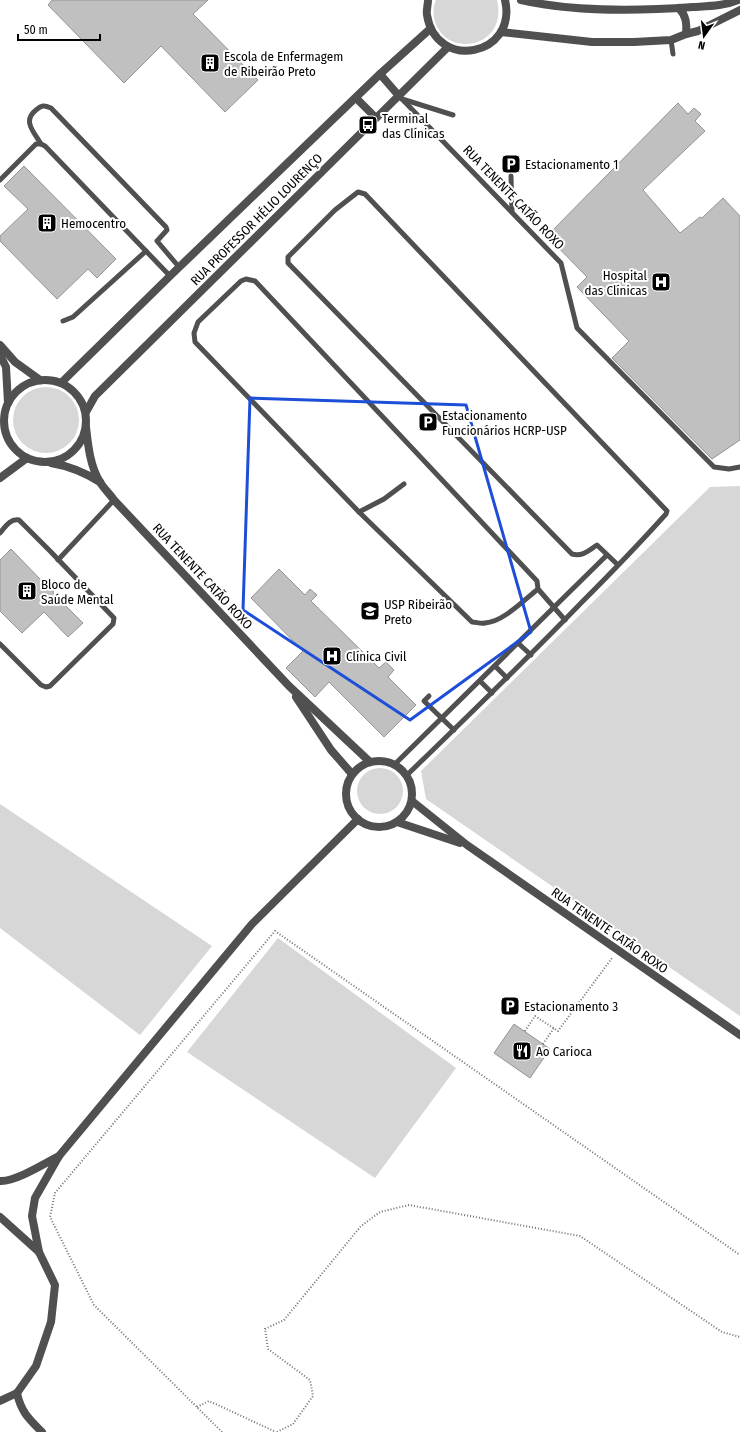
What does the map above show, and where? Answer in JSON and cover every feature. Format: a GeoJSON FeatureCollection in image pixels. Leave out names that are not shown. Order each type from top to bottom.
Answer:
{"type":"FeatureCollection","features":[{"type":"Feature","properties":{"kind":"street"},"geometry":{"type":"LineString","coordinates":[[428,0],[426,14],[430,29],[438,39],[448,47],[461,51],[475,51],[488,46],[502,32],[506,20],[507,8],[505,0]]}},
{"type":"Feature","properties":{"kind":"street"},"geometry":{"type":"LineString","coordinates":[[521,0],[536,3],[600,9],[679,8],[729,4],[738,0]]}},
{"type":"Feature","properties":{"kind":"street"},"geometry":{"type":"LineString","coordinates":[[679,8],[684,14],[687,23],[686,34]]}},
{"type":"Feature","properties":{"kind":"street"},"geometry":{"type":"LineString","coordinates":[[502,32],[592,42],[671,40],[698,31],[740,10]]}},
{"type":"Feature","properties":{"kind":"street","name":"RUA PROFESSOR HÉLIO LOURENÇO"},"geometry":{"type":"LineString","coordinates":[[62,383],[179,267],[380,74],[430,29]]}},
{"type":"Feature","properties":{"kind":"street","name":"RUA PROFESSOR HÉLIO LOURENÇO"},"geometry":{"type":"LineString","coordinates":[[86,412],[95,396],[376,118],[400,97],[448,47]]}},
{"type":"Feature","properties":{"kind":"street"},"geometry":{"type":"LineString","coordinates":[[380,74],[400,97]]}},
{"type":"Feature","properties":{"kind":"street"},"geometry":{"type":"LineString","coordinates":[[356,98],[376,118]]}},
{"type":"Feature","properties":{"kind":"street"},"geometry":{"type":"LineString","coordinates":[[0,345],[15,362],[40,380]]}},
{"type":"Feature","properties":{"kind":"street"},"geometry":{"type":"LineString","coordinates":[[0,355],[6,367],[8,403],[2,427],[7,438],[16,450],[27,458],[45,462],[60,460],[73,452],[82,441],[86,427],[86,412],[81,400],[73,390],[62,383],[40,380],[27,384],[16,392],[8,403]]}},
{"type":"Feature","properties":{"kind":"street","name":"RUA TENENTE CATÃO ROXO"},"geometry":{"type":"LineString","coordinates":[[86,427],[92,464],[100,482],[114,500],[290,686],[370,762]]}},
{"type":"Feature","properties":{"kind":"street"},"geometry":{"type":"LineString","coordinates":[[0,478],[27,458]]}},
{"type":"Feature","properties":{"kind":"street","name":"RUA TENENTE CATÃO ROXO"},"geometry":{"type":"LineString","coordinates":[[45,462],[74,468],[100,482]]}},
{"type":"Feature","properties":{"kind":"street","name":"RUA TENENTE CATÃO ROXO"},"geometry":{"type":"LineString","coordinates":[[290,686],[331,750],[352,774]]}},
{"type":"Feature","properties":{"kind":"street"},"geometry":{"type":"LineString","coordinates":[[383,761],[395,764],[402,769],[411,784],[413,792],[409,810],[397,822],[387,826],[377,827],[358,819],[350,809],[346,798],[347,785],[352,774],[360,767],[370,762],[383,761]]}},
{"type":"Feature","properties":{"kind":"street","name":"RUA TENENTE CATÃO ROXO"},"geometry":{"type":"LineString","coordinates":[[412,801],[467,845],[740,1035]]}},
{"type":"Feature","properties":{"kind":"street"},"geometry":{"type":"LineString","coordinates":[[0,1401],[17,1393],[36,1366],[51,1322],[55,1285],[39,1252],[32,1216],[35,1198],[59,1156],[252,924],[358,819]]}},
{"type":"Feature","properties":{"kind":"street","name":"RUA TENENTE CATÃO ROXO"},"geometry":{"type":"LineString","coordinates":[[397,822],[467,845]]}},
{"type":"Feature","properties":{"kind":"street"},"geometry":{"type":"LineString","coordinates":[[0,1181],[20,1176],[59,1156]]}},
{"type":"Feature","properties":{"kind":"street"},"geometry":{"type":"LineString","coordinates":[[0,1217],[39,1252]]}},
{"type":"Feature","properties":{"kind":"street"},"geometry":{"type":"LineString","coordinates":[[17,1393],[20,1406],[30,1421],[42,1432]]}},
{"type":"Feature","properties":{"kind":"lane"},"geometry":{"type":"LineString","coordinates":[[671,40],[674,54]]}},
{"type":"Feature","properties":{"kind":"lane"},"geometry":{"type":"LineString","coordinates":[[400,97],[453,115]]}},
{"type":"Feature","properties":{"kind":"lane","name":"RUA TENENTE CATÃO ROXO"},"geometry":{"type":"LineString","coordinates":[[400,97],[561,263],[577,328],[714,467],[729,469],[740,467]]}},
{"type":"Feature","properties":{"kind":"lane"},"geometry":{"type":"LineString","coordinates":[[170,276],[45,146],[41,144],[29,124],[31,114],[40,106],[44,105],[50,108],[166,227],[166,230],[157,241],[179,267]]}},
{"type":"Feature","properties":{"kind":"lane"},"geometry":{"type":"LineString","coordinates":[[0,180],[36,144],[41,144]]}},
{"type":"Feature","properties":{"kind":"lane"},"geometry":{"type":"LineString","coordinates":[[511,176],[512,212]]}},
{"type":"Feature","properties":{"kind":"lane"},"geometry":{"type":"LineString","coordinates":[[407,776],[531,655],[651,532],[667,511],[365,194],[358,192],[335,210],[288,257],[288,263],[572,554],[578,556],[583,555],[597,544],[618,565]]}},
{"type":"Feature","properties":{"kind":"lane"},"geometry":{"type":"LineString","coordinates":[[63,321],[73,317],[146,251]]}},
{"type":"Feature","properties":{"kind":"lane"},"geometry":{"type":"LineString","coordinates":[[538,589],[493,622],[472,622],[359,512],[195,342],[194,334],[198,322],[241,281],[246,279],[255,281],[537,582],[538,589],[565,620]]}},
{"type":"Feature","properties":{"kind":"lane"},"geometry":{"type":"LineString","coordinates":[[359,512],[384,500],[404,484]]}},
{"type":"Feature","properties":{"kind":"lane"},"geometry":{"type":"LineString","coordinates":[[58,560],[114,500]]}},
{"type":"Feature","properties":{"kind":"lane"},"geometry":{"type":"LineString","coordinates":[[0,532],[15,519],[19,520],[114,618],[113,624],[50,686],[46,687],[41,685],[0,644]]}},
{"type":"Feature","properties":{"kind":"lane"},"geometry":{"type":"LineString","coordinates":[[395,764],[607,555]]}},
{"type":"Feature","properties":{"kind":"lane"},"geometry":{"type":"LineString","coordinates":[[518,643],[531,655]]}},
{"type":"Feature","properties":{"kind":"lane"},"geometry":{"type":"LineString","coordinates":[[495,666],[507,678]]}},
{"type":"Feature","properties":{"kind":"lane"},"geometry":{"type":"LineString","coordinates":[[480,681],[492,693]]}},
{"type":"Feature","properties":{"kind":"lane"},"geometry":{"type":"LineString","coordinates":[[429,696],[424,701],[454,730]]}},
{"type":"Feature","properties":{"kind":"path"},"geometry":{"type":"LineString","coordinates":[[222,1432],[94,1305],[50,1217],[55,1192],[275,931],[740,1255]]}},
{"type":"Feature","properties":{"kind":"path"},"geometry":{"type":"LineString","coordinates":[[524,1031],[535,1016],[558,1031],[618,950]]}},
{"type":"Feature","properties":{"kind":"path"},"geometry":{"type":"LineString","coordinates":[[543,1044],[554,1028]]}},
{"type":"Feature","properties":{"kind":"path"},"geometry":{"type":"LineString","coordinates":[[197,1407],[210,1401],[276,1432],[293,1424],[313,1396],[310,1380],[268,1349],[265,1329],[284,1320],[360,1226],[380,1212],[409,1204],[580,1236],[722,1332],[740,1337]]}},
{"type":"Feature","properties":{"kind":"highlighted area"},"geometry":{"type":"Polygon","coordinates":[[[250,398],[466,405],[531,632],[410,720],[243,610],[250,398]]]}},
{"type":"Feature","properties":{"kind":"shaded area"},"geometry":{"type":"Polygon","coordinates":[[[436,0],[497,0],[498,17],[493,29],[485,38],[473,43],[461,44],[449,40],[440,31],[434,18],[434,4],[436,0]]]}},
{"type":"Feature","properties":{"kind":"shaded area"},"geometry":{"type":"Polygon","coordinates":[[[46,387],[59,390],[69,397],[76,407],[79,420],[76,433],[69,443],[59,450],[46,453],[33,450],[23,443],[16,433],[13,420],[16,407],[23,397],[33,390],[46,387]]]}},
{"type":"Feature","properties":{"kind":"shaded area"},"geometry":{"type":"Polygon","coordinates":[[[740,486],[740,1016],[426,799],[421,771],[710,487],[740,486]]]}},
{"type":"Feature","properties":{"kind":"shaded area"},"geometry":{"type":"Polygon","coordinates":[[[375,768],[385,768],[393,772],[399,778],[403,786],[403,796],[399,804],[393,810],[385,814],[375,814],[367,810],[361,804],[357,796],[357,786],[361,778],[367,772],[375,768]]]}},
{"type":"Feature","properties":{"kind":"shaded area"},"geometry":{"type":"Polygon","coordinates":[[[0,804],[212,946],[140,1035],[0,928],[0,804]]]}},
{"type":"Feature","properties":{"kind":"shaded area"},"geometry":{"type":"Polygon","coordinates":[[[278,938],[456,1068],[375,1178],[187,1052],[278,938]]]}},
{"type":"Feature","properties":{"kind":"building","name":"Escola de Enfermagem de Ribeirão Preto"},"geometry":{"type":"Polygon","coordinates":[[[52,0],[208,0],[193,14],[258,80],[225,112],[161,46],[124,83],[48,5],[52,0]]]}},
{"type":"Feature","properties":{"kind":"building","name":"Hospital das Clínicas"},"geometry":{"type":"Polygon","coordinates":[[[678,103],[688,114],[694,108],[701,114],[695,121],[705,131],[643,190],[680,233],[700,217],[702,218],[723,198],[740,216],[740,440],[712,459],[612,358],[629,341],[577,287],[587,277],[547,236],[678,103]]]}},
{"type":"Feature","properties":{"kind":"building","name":"Hemocentro"},"geometry":{"type":"Polygon","coordinates":[[[24,166],[116,259],[97,278],[88,269],[57,299],[0,241],[0,236],[28,209],[4,186],[24,166]]]}},
{"type":"Feature","properties":{"kind":"building","name":"Bloco de Saúde Mental"},"geometry":{"type":"Polygon","coordinates":[[[11,549],[42,581],[48,580],[55,586],[53,593],[83,623],[68,637],[44,612],[22,633],[0,611],[0,560],[11,549]]]}},
{"type":"Feature","properties":{"kind":"building","name":"Clínica Civil"},"geometry":{"type":"Polygon","coordinates":[[[279,569],[305,595],[310,589],[317,595],[311,601],[379,668],[386,662],[394,670],[388,677],[416,705],[384,737],[329,682],[315,697],[286,668],[303,651],[251,598],[279,569]]]}},
{"type":"Feature","properties":{"kind":"building","name":"Ao Carioca"},"geometry":{"type":"Polygon","coordinates":[[[514,1024],[550,1049],[530,1078],[494,1053],[514,1024]]]}},
{"type":"Feature","properties":{"kind":"place","name":"Escola de Enfermagem de Ribeirão Preto"},"geometry":{"type":"Point","coordinates":[210,63]}},
{"type":"Feature","properties":{"kind":"place","name":"Terminal das Clínicas"},"geometry":{"type":"Point","coordinates":[368,125]}},
{"type":"Feature","properties":{"kind":"place","name":"Estacionamento 1"},"geometry":{"type":"Point","coordinates":[511,164]}},
{"type":"Feature","properties":{"kind":"place","name":"Hemocentro"},"geometry":{"type":"Point","coordinates":[47,223]}},
{"type":"Feature","properties":{"kind":"place","name":"Hospital das Clínicas"},"geometry":{"type":"Point","coordinates":[661,282]}},
{"type":"Feature","properties":{"kind":"place","name":"Estacionamento Funcionários HCRP-USP"},"geometry":{"type":"Point","coordinates":[428,422]}},
{"type":"Feature","properties":{"kind":"place","name":"Bloco de Saúde Mental"},"geometry":{"type":"Point","coordinates":[27,591]}},
{"type":"Feature","properties":{"kind":"place","name":"USP Ribeirão Preto"},"geometry":{"type":"Point","coordinates":[370,611]}},
{"type":"Feature","properties":{"kind":"place","name":"Clínica Civil"},"geometry":{"type":"Point","coordinates":[332,656]}},
{"type":"Feature","properties":{"kind":"place","name":"Estacionamento 3"},"geometry":{"type":"Point","coordinates":[510,1006]}},
{"type":"Feature","properties":{"kind":"place","name":"Ao Carioca"},"geometry":{"type":"Point","coordinates":[522,1051]}}]}
